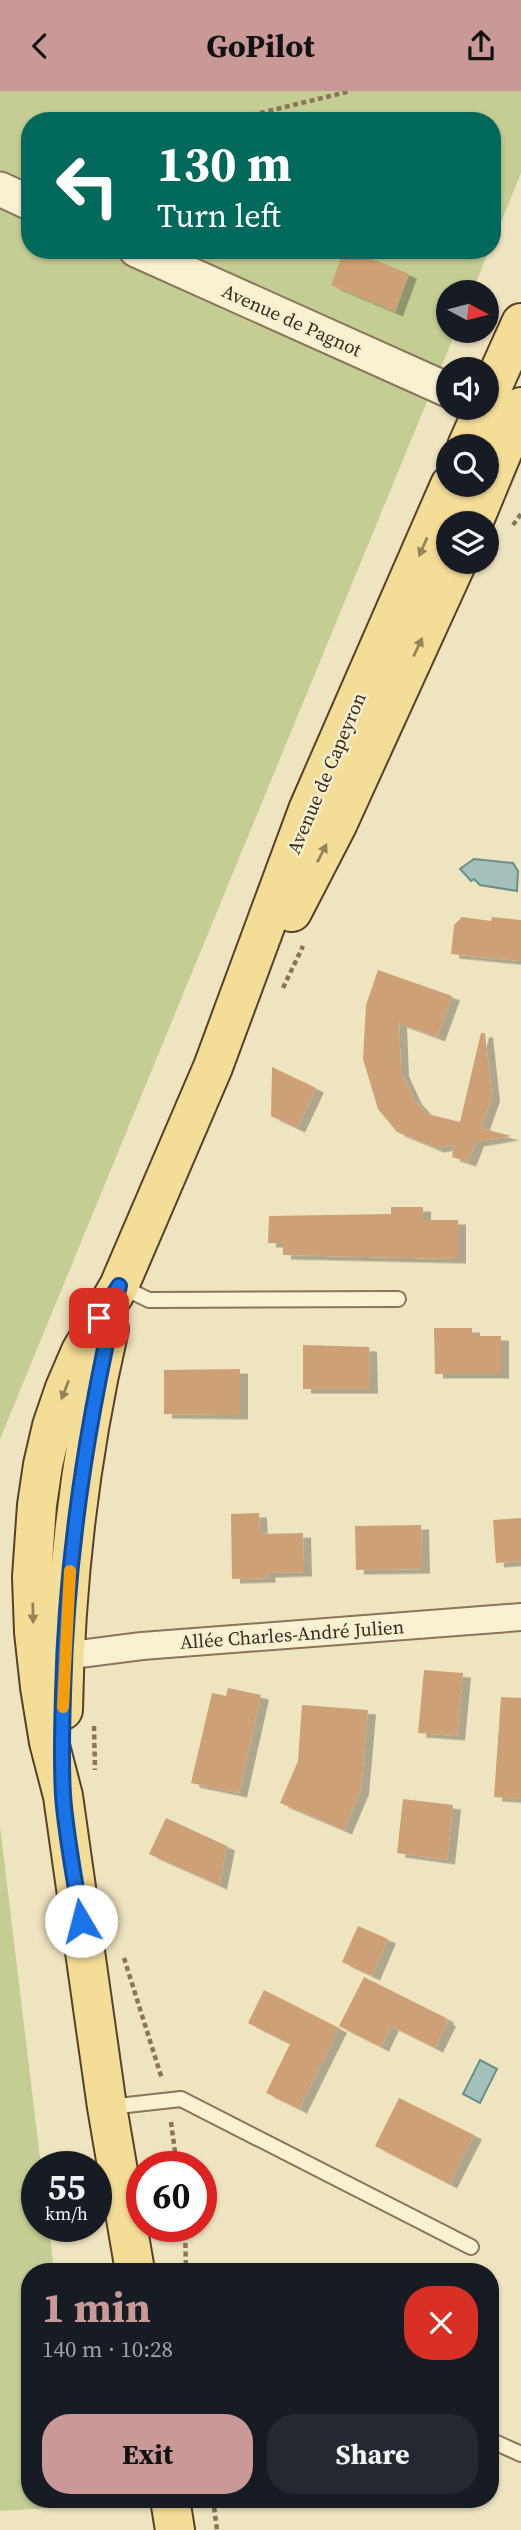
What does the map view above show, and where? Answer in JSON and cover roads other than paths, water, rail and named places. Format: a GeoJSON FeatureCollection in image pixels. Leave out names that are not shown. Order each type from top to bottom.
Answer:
{"type":"FeatureCollection","features":[{"type":"Feature","properties":{"kind":"main road"},"geometry":{"type":"LineString","coordinates":[[477,511],[505,414],[521,323]]}},
{"type":"Feature","properties":{"kind":"main road"},"geometry":{"type":"LineString","coordinates":[[481,434],[505,414]]}},
{"type":"Feature","properties":{"kind":"main road","name":"Avenue de Capeyron"},"geometry":{"type":"LineString","coordinates":[[134,2263],[107,2107],[63,1796],[44,1715],[34,1632],[32,1577],[37,1505],[52,1426],[65,1388],[81,1351],[119,1286],[213,1067],[308,810],[445,497]]}},
{"type":"Feature","properties":{"kind":"main road","name":"Avenue de Capeyron"},"geometry":{"type":"LineString","coordinates":[[213,1067],[337,825],[452,574]]}},
{"type":"Feature","properties":{"kind":"main road","name":"Avenue de Capeyron"},"geometry":{"type":"LineString","coordinates":[[63,1796],[64,1656],[78,1497],[102,1360],[119,1286]]}},
{"type":"Feature","properties":{"kind":"main road"},"geometry":{"type":"LineString","coordinates":[[171,2508],[175,2530]]}},
{"type":"Feature","properties":{"kind":"street"},"geometry":{"type":"LineString","coordinates":[[0,189],[21,199]]}},
{"type":"Feature","properties":{"kind":"street","name":"Avenue de Pagnot"},"geometry":{"type":"LineString","coordinates":[[156,259],[436,385]]}},
{"type":"Feature","properties":{"kind":"street","name":"Allée Charles-André Julien"},"geometry":{"type":"LineString","coordinates":[[64,1656],[142,1646],[521,1617]]}},
{"type":"Feature","properties":{"kind":"lane"},"geometry":{"type":"LineString","coordinates":[[119,1286],[149,1300],[398,1300]]}},
{"type":"Feature","properties":{"kind":"lane"},"geometry":{"type":"LineString","coordinates":[[107,2107],[181,2099],[471,2247]]}},
{"type":"Feature","properties":{"kind":"lane"},"geometry":{"type":"LineString","coordinates":[[499,2444],[521,2454]]}},
{"type":"Feature","properties":{"kind":"water"},"geometry":{"type":"Polygon","coordinates":[[[474,859],[513,863],[518,871],[517,891],[480,885],[474,879],[471,881],[460,869],[474,859]]]}},
{"type":"Feature","properties":{"kind":"water"},"geometry":{"type":"Polygon","coordinates":[[[480,2060],[497,2069],[480,2103],[463,2094],[480,2060]]]}}]}
